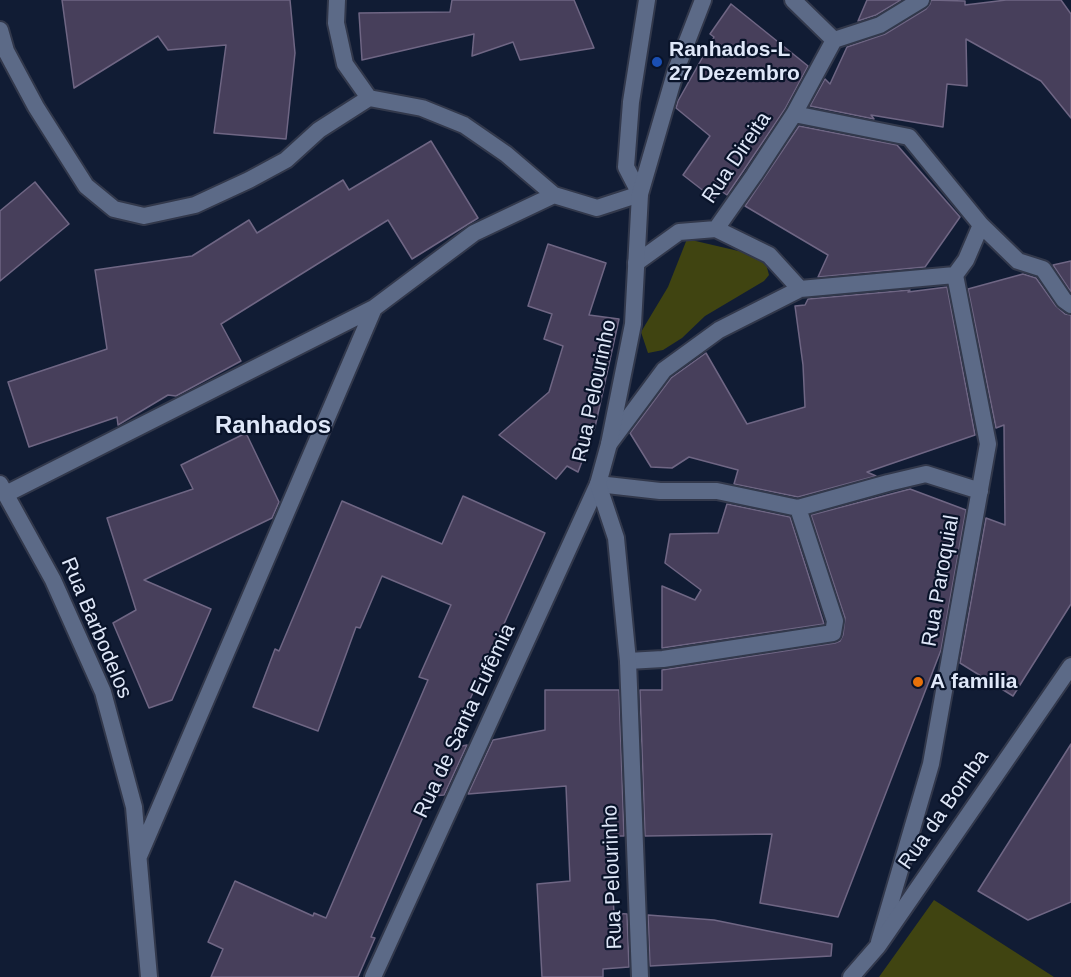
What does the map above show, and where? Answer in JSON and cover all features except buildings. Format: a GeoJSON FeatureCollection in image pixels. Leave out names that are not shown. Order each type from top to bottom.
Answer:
{"type":"FeatureCollection","features":[{"type":"Feature","properties":{"kind":"street"},"geometry":{"type":"LineString","coordinates":[[337,0],[336,23],[345,64],[369,98]]}},
{"type":"Feature","properties":{"kind":"street"},"geometry":{"type":"LineString","coordinates":[[0,30],[6,51],[36,107],[86,186],[114,209],[144,216],[195,205],[286,160],[319,130],[369,98],[422,108],[464,125],[506,154],[554,195],[597,208],[640,194],[626,167],[631,102],[647,0]]}},
{"type":"Feature","properties":{"kind":"street","name":"Rua Pelourinho"},"geometry":{"type":"LineString","coordinates":[[640,977],[628,661],[616,538],[598,484],[609,444],[633,324],[640,194],[676,70],[703,0]]}},
{"type":"Feature","properties":{"kind":"street"},"geometry":{"type":"LineString","coordinates":[[793,0],[834,40],[880,25],[921,0]]}},
{"type":"Feature","properties":{"kind":"street","name":"Rua Direita"},"geometry":{"type":"LineString","coordinates":[[716,228],[794,114],[834,40]]}},
{"type":"Feature","properties":{"kind":"street"},"geometry":{"type":"LineString","coordinates":[[794,114],[909,136],[981,225],[1018,261],[1043,269],[1064,300],[1071,305]]}},
{"type":"Feature","properties":{"kind":"street"},"geometry":{"type":"LineString","coordinates":[[3,489],[374,308],[474,233],[554,195]]}},
{"type":"Feature","properties":{"kind":"street"},"geometry":{"type":"LineString","coordinates":[[609,444],[664,370],[719,330],[800,289],[955,275],[966,260],[981,225]]}},
{"type":"Feature","properties":{"kind":"street"},"geometry":{"type":"LineString","coordinates":[[636,263],[679,232],[716,228],[770,255],[800,289]]}},
{"type":"Feature","properties":{"kind":"street","name":"Rua Paroquial"},"geometry":{"type":"LineString","coordinates":[[878,946],[931,764],[988,444],[955,275]]}},
{"type":"Feature","properties":{"kind":"street"},"geometry":{"type":"LineString","coordinates":[[139,856],[374,308]]}},
{"type":"Feature","properties":{"kind":"street"},"geometry":{"type":"LineString","coordinates":[[598,484],[660,491],[717,491],[798,507],[926,474],[980,491]]}},
{"type":"Feature","properties":{"kind":"street","name":"Rua de Santa Eufêmia"},"geometry":{"type":"LineString","coordinates":[[373,977],[598,484]]}},
{"type":"Feature","properties":{"kind":"street","name":"Rua Barbodelos"},"geometry":{"type":"LineString","coordinates":[[3,489],[53,580],[103,692],[134,807],[149,977]]}},
{"type":"Feature","properties":{"kind":"street"},"geometry":{"type":"LineString","coordinates":[[628,661],[833,633],[835,621],[798,507]]}},
{"type":"Feature","properties":{"kind":"street","name":"Rua da Bomba"},"geometry":{"type":"LineString","coordinates":[[851,977],[878,946],[1071,666]]}},
{"type":"Feature","properties":{"kind":"green space"},"geometry":{"type":"Polygon","coordinates":[[[687,239],[747,253],[765,260],[769,275],[764,281],[705,316],[682,338],[663,350],[648,353],[641,332],[668,287],[687,239]]]}},
{"type":"Feature","properties":{"kind":"green space"},"geometry":{"type":"Polygon","coordinates":[[[934,900],[1054,977],[879,977],[934,900]]]}},
{"type":"Feature","properties":{"kind":"place","name":"Ranhados-L 27 Dezembro"},"geometry":{"type":"Point","coordinates":[657,62]}},
{"type":"Feature","properties":{"kind":"place","name":"A familia"},"geometry":{"type":"Point","coordinates":[918,682]}},
{"type":"Feature","properties":{"kind":"district","name":"Ranhados"},"geometry":{"type":"Point","coordinates":[273,426]}}]}
